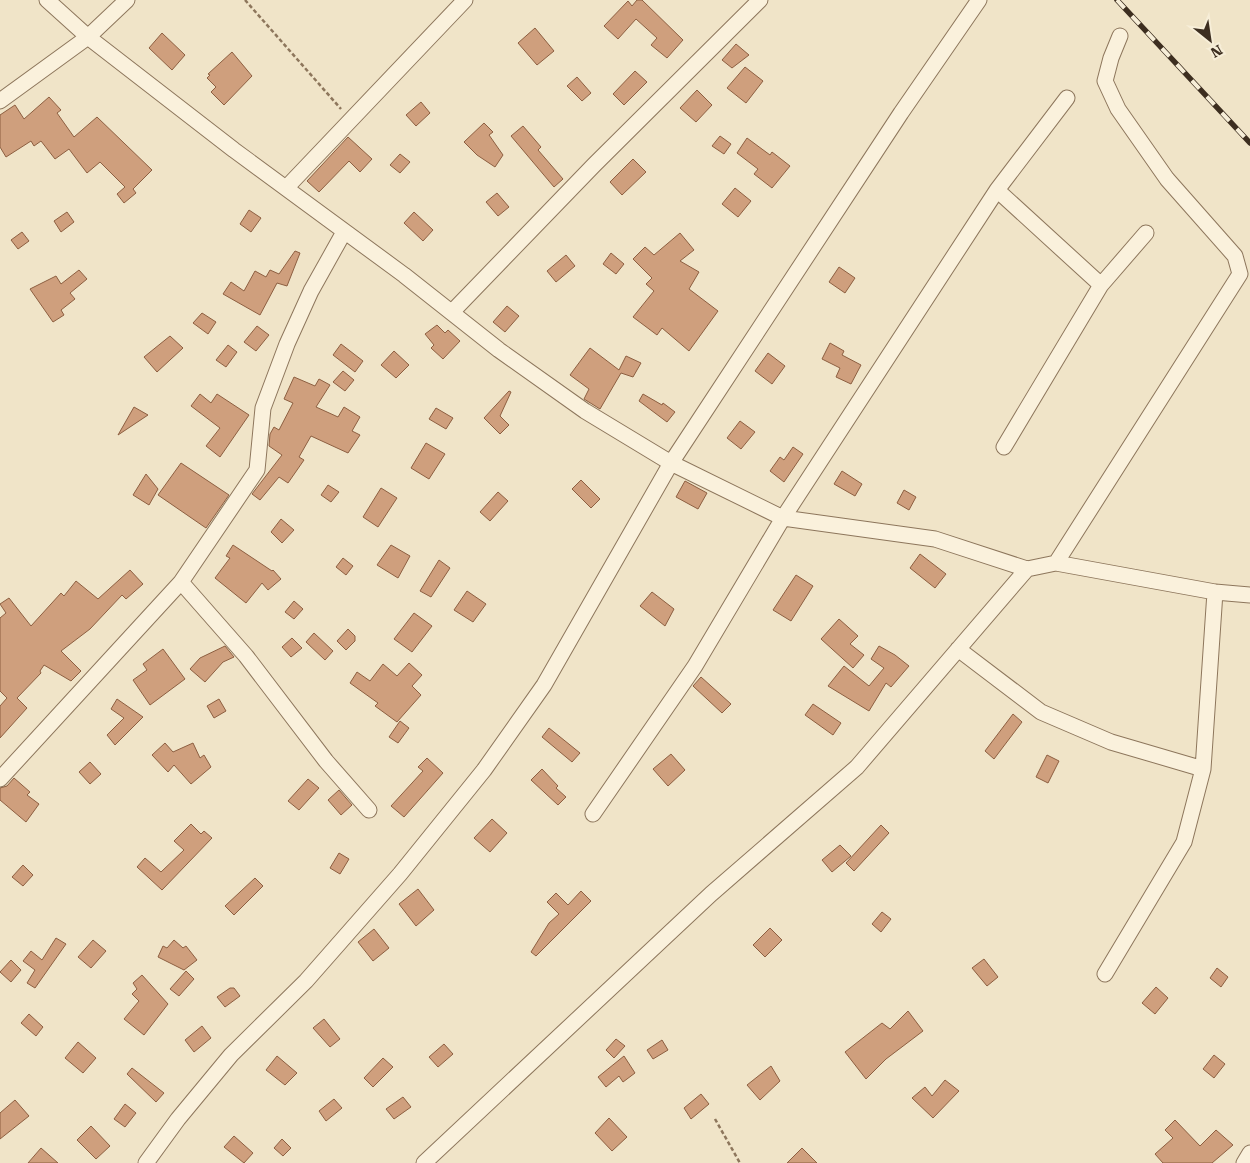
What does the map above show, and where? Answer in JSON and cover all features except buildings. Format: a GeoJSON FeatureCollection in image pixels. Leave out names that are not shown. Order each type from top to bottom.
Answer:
{"type":"FeatureCollection","features":[{"type":"Feature","properties":{"kind":"street"},"geometry":{"type":"LineString","coordinates":[[47,0],[88,38],[234,150],[287,187],[344,232],[404,275],[499,350],[585,411],[671,464],[783,518],[935,539],[1026,569],[1056,563],[1214,592],[1250,595]]}},
{"type":"Feature","properties":{"kind":"street"},"geometry":{"type":"LineString","coordinates":[[0,101],[88,38],[127,0]]}},
{"type":"Feature","properties":{"kind":"street"},"geometry":{"type":"LineString","coordinates":[[287,187],[465,0]]}},
{"type":"Feature","properties":{"kind":"street"},"geometry":{"type":"LineString","coordinates":[[452,312],[594,165],[760,0]]}},
{"type":"Feature","properties":{"kind":"street"},"geometry":{"type":"LineString","coordinates":[[146,1163],[178,1119],[231,1055],[306,980],[375,903],[484,770],[544,686],[671,464],[901,114],[979,0]]}},
{"type":"Feature","properties":{"kind":"street"},"geometry":{"type":"LineString","coordinates":[[1056,563],[1240,274],[1235,256],[1167,179],[1118,109],[1105,81],[1111,58],[1120,36]]}},
{"type":"Feature","properties":{"kind":"street"},"geometry":{"type":"LineString","coordinates":[[593,814],[695,666],[783,518],[997,190],[1067,98]]}},
{"type":"Feature","properties":{"kind":"street"},"geometry":{"type":"LineString","coordinates":[[997,190],[1102,285]]}},
{"type":"Feature","properties":{"kind":"street"},"geometry":{"type":"LineString","coordinates":[[0,779],[181,582],[257,470],[263,408],[287,344],[311,291],[344,232]]}},
{"type":"Feature","properties":{"kind":"street"},"geometry":{"type":"LineString","coordinates":[[1004,447],[1102,285],[1146,233]]}},
{"type":"Feature","properties":{"kind":"street"},"geometry":{"type":"LineString","coordinates":[[424,1163],[711,894],[857,766],[1026,569]]}},
{"type":"Feature","properties":{"kind":"street"},"geometry":{"type":"LineString","coordinates":[[181,582],[246,656],[326,761],[369,810]]}},
{"type":"Feature","properties":{"kind":"street"},"geometry":{"type":"LineString","coordinates":[[1105,974],[1184,842],[1203,769],[1214,592]]}},
{"type":"Feature","properties":{"kind":"street"},"geometry":{"type":"LineString","coordinates":[[958,649],[1041,712],[1111,742],[1203,769]]}},
{"type":"Feature","properties":{"kind":"street"},"geometry":{"type":"LineString","coordinates":[[1244,1163],[1250,1154]]}},
{"type":"Feature","properties":{"kind":"path"},"geometry":{"type":"LineString","coordinates":[[245,0],[350,119]]}},
{"type":"Feature","properties":{"kind":"path"},"geometry":{"type":"LineString","coordinates":[[715,1119],[740,1163]]}},
{"type":"Feature","properties":{"kind":"railway"},"geometry":{"type":"LineString","coordinates":[[1117,0],[1250,143]]}}]}
